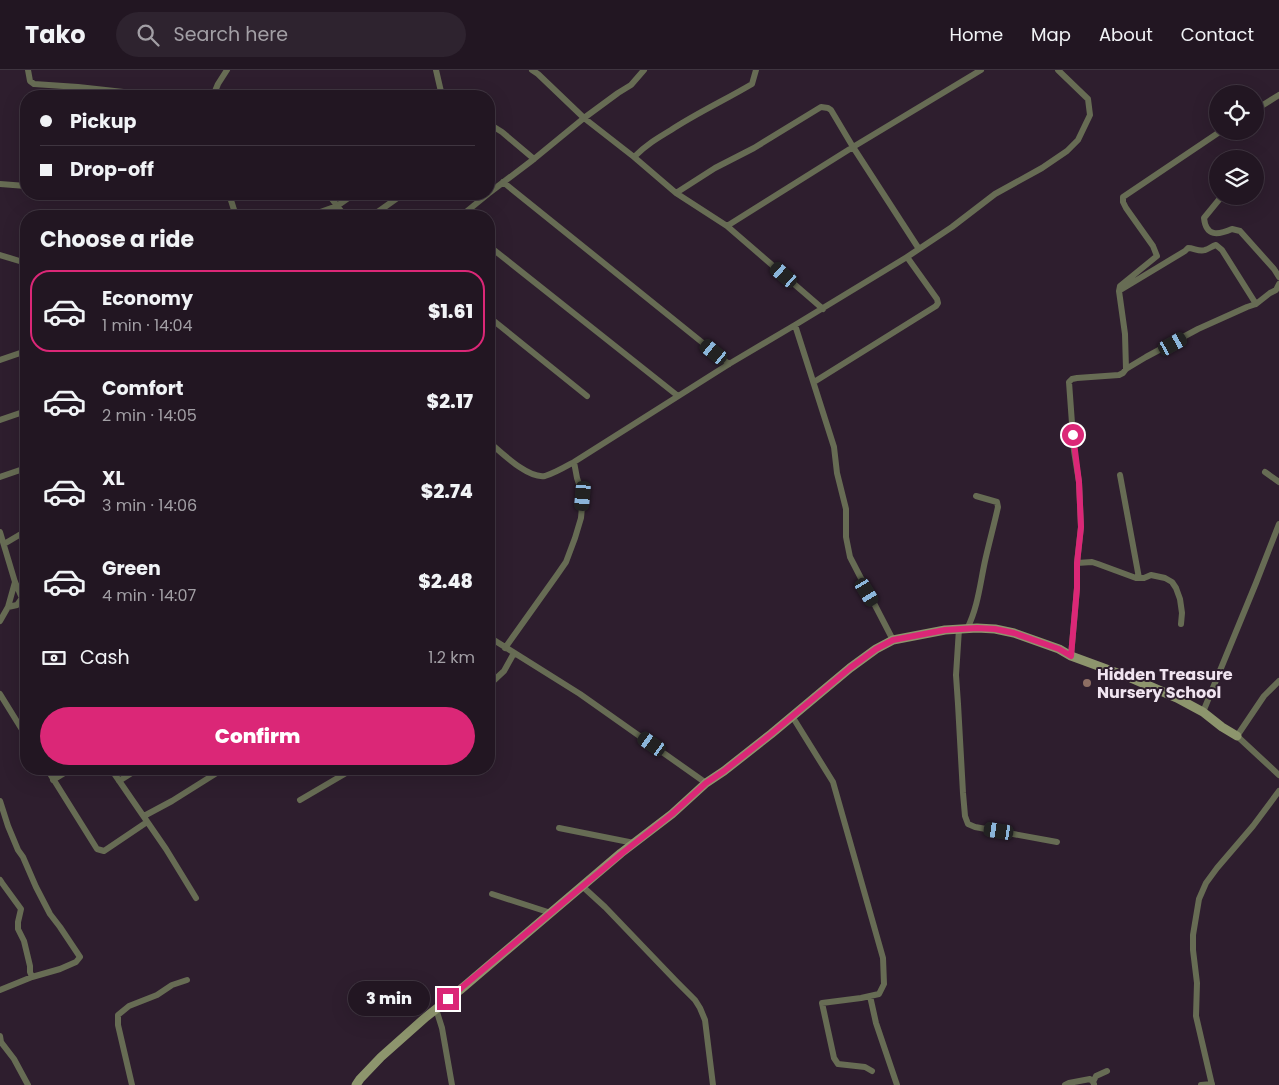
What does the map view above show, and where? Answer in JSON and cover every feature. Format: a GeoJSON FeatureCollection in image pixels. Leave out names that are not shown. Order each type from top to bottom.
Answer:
{"type":"FeatureCollection","features":[{"type":"Feature","properties":{"kind":"street"},"geometry":{"type":"LineString","coordinates":[[28,70],[30,81],[34,84],[105,90]]}},
{"type":"Feature","properties":{"kind":"street"},"geometry":{"type":"LineString","coordinates":[[216,90],[226,70]]}},
{"type":"Feature","properties":{"kind":"street"},"geometry":{"type":"LineString","coordinates":[[436,70],[441,90]]}},
{"type":"Feature","properties":{"kind":"street"},"geometry":{"type":"LineString","coordinates":[[532,70],[584,118],[676,193],[727,226],[822,309]]}},
{"type":"Feature","properties":{"kind":"street"},"geometry":{"type":"LineString","coordinates":[[495,189],[584,118],[632,85],[644,70]]}},
{"type":"Feature","properties":{"kind":"street"},"geometry":{"type":"LineString","coordinates":[[634,157],[646,146],[694,116],[752,84],[756,70]]}},
{"type":"Feature","properties":{"kind":"street"},"geometry":{"type":"LineString","coordinates":[[727,226],[982,70]]}},
{"type":"Feature","properties":{"kind":"street"},"geometry":{"type":"LineString","coordinates":[[495,447],[535,476],[544,476],[555,472],[574,462],[728,364],[908,257],[952,227],[995,194],[1068,151],[1078,140],[1090,115],[1088,99],[1058,70]]}},
{"type":"Feature","properties":{"kind":"street"},"geometry":{"type":"LineString","coordinates":[[1264,104],[1279,95]]}},
{"type":"Feature","properties":{"kind":"street"},"geometry":{"type":"LineString","coordinates":[[676,193],[715,168],[754,148],[821,107],[828,108],[919,249]]}},
{"type":"Feature","properties":{"kind":"street"},"geometry":{"type":"LineString","coordinates":[[495,128],[534,159]]}},
{"type":"Feature","properties":{"kind":"street"},"geometry":{"type":"LineString","coordinates":[[1126,368],[1125,334],[1118,291],[1120,286],[1157,256],[1153,246],[1122,202],[1122,197],[1209,139]]}},
{"type":"Feature","properties":{"kind":"street"},"geometry":{"type":"LineString","coordinates":[[503,182],[728,364]]}},
{"type":"Feature","properties":{"kind":"street"},"geometry":{"type":"LineString","coordinates":[[0,184],[20,186]]}},
{"type":"Feature","properties":{"kind":"street"},"geometry":{"type":"LineString","coordinates":[[332,200],[340,210]]}},
{"type":"Feature","properties":{"kind":"street"},"geometry":{"type":"LineString","coordinates":[[326,210],[337,206],[346,200]]}},
{"type":"Feature","properties":{"kind":"street"},"geometry":{"type":"LineString","coordinates":[[380,210],[395,200]]}},
{"type":"Feature","properties":{"kind":"street"},"geometry":{"type":"LineString","coordinates":[[469,210],[481,200]]}},
{"type":"Feature","properties":{"kind":"street"},"geometry":{"type":"LineString","coordinates":[[1215,205],[1204,218],[1205,225],[1210,231],[1214,234],[1222,233],[1232,228],[1240,231],[1279,277]]}},
{"type":"Feature","properties":{"kind":"street"},"geometry":{"type":"LineString","coordinates":[[1118,291],[1188,248],[1204,250],[1216,245],[1222,250],[1256,304]]}},
{"type":"Feature","properties":{"kind":"street"},"geometry":{"type":"LineString","coordinates":[[495,251],[678,396]]}},
{"type":"Feature","properties":{"kind":"street"},"geometry":{"type":"LineString","coordinates":[[0,255],[20,261]]}},
{"type":"Feature","properties":{"kind":"street"},"geometry":{"type":"LineString","coordinates":[[814,382],[936,306],[938,303],[937,299],[908,257]]}},
{"type":"Feature","properties":{"kind":"street"},"geometry":{"type":"LineString","coordinates":[[1071,656],[1081,527],[1070,382],[1072,379],[1077,378],[1119,375],[1126,368],[1198,329],[1256,304],[1276,290],[1279,284]]}},
{"type":"Feature","properties":{"kind":"street"},"geometry":{"type":"LineString","coordinates":[[495,322],[587,396]]}},
{"type":"Feature","properties":{"kind":"street"},"geometry":{"type":"LineString","coordinates":[[795,325],[834,447],[846,509],[846,537],[850,557],[893,640]]}},
{"type":"Feature","properties":{"kind":"street"},"geometry":{"type":"LineString","coordinates":[[0,360],[20,353]]}},
{"type":"Feature","properties":{"kind":"street"},"geometry":{"type":"LineString","coordinates":[[0,420],[20,413]]}},
{"type":"Feature","properties":{"kind":"street"},"geometry":{"type":"LineString","coordinates":[[505,648],[566,562],[575,538],[581,518],[583,496],[574,462]]}},
{"type":"Feature","properties":{"kind":"street"},"geometry":{"type":"LineString","coordinates":[[0,478],[20,470]]}},
{"type":"Feature","properties":{"kind":"street"},"geometry":{"type":"LineString","coordinates":[[1265,472],[1279,482]]}},
{"type":"Feature","properties":{"kind":"street"},"geometry":{"type":"LineString","coordinates":[[1120,475],[1139,578]]}},
{"type":"Feature","properties":{"kind":"street"},"geometry":{"type":"LineString","coordinates":[[976,496],[997,502],[998,507],[978,599],[963,629],[956,675],[965,816],[968,824],[975,827],[1057,842]]}},
{"type":"Feature","properties":{"kind":"street"},"geometry":{"type":"LineString","coordinates":[[1203,712],[1279,524]]}},
{"type":"Feature","properties":{"kind":"street"},"geometry":{"type":"LineString","coordinates":[[0,532],[15,582],[20,590]]}},
{"type":"Feature","properties":{"kind":"street"},"geometry":{"type":"LineString","coordinates":[[4,544],[20,535]]}},
{"type":"Feature","properties":{"kind":"street"},"geometry":{"type":"LineString","coordinates":[[1077,563],[1092,562],[1139,578],[1151,575],[1165,578],[1172,582],[1180,599],[1181,624]]}},
{"type":"Feature","properties":{"kind":"street"},"geometry":{"type":"LineString","coordinates":[[0,621],[8,607],[15,582]]}},
{"type":"Feature","properties":{"kind":"street"},"geometry":{"type":"LineString","coordinates":[[8,607],[16,605],[20,601]]}},
{"type":"Feature","properties":{"kind":"street"},"geometry":{"type":"LineString","coordinates":[[356,1085],[380,1057],[582,886],[672,814],[706,783],[771,734],[850,668],[876,649],[893,640],[945,630],[977,628],[1014,633],[1059,649],[1071,656],[1131,678],[1177,698],[1203,712],[1237,736],[1279,775]]}},
{"type":"Feature","properties":{"kind":"street"},"geometry":{"type":"LineString","coordinates":[[495,641],[580,694],[706,783]]}},
{"type":"Feature","properties":{"kind":"street"},"geometry":{"type":"LineString","coordinates":[[495,679],[504,671],[514,653]]}},
{"type":"Feature","properties":{"kind":"street"},"geometry":{"type":"LineString","coordinates":[[1237,736],[1264,696],[1279,681]]}},
{"type":"Feature","properties":{"kind":"street"},"geometry":{"type":"LineString","coordinates":[[0,694],[20,726]]}},
{"type":"Feature","properties":{"kind":"street"},"geometry":{"type":"LineString","coordinates":[[792,716],[830,774],[883,958],[884,984],[879,994],[822,1003],[834,1058],[838,1064],[865,1067],[872,1071]]}},
{"type":"Feature","properties":{"kind":"street"},"geometry":{"type":"LineString","coordinates":[[50,775],[97,849],[104,851],[146,819],[213,775]]}},
{"type":"Feature","properties":{"kind":"street"},"geometry":{"type":"LineString","coordinates":[[54,780],[62,775]]}},
{"type":"Feature","properties":{"kind":"street"},"geometry":{"type":"LineString","coordinates":[[115,775],[146,819],[196,898]]}},
{"type":"Feature","properties":{"kind":"street"},"geometry":{"type":"LineString","coordinates":[[119,781],[128,775]]}},
{"type":"Feature","properties":{"kind":"street"},"geometry":{"type":"LineString","coordinates":[[300,800],[343,775]]}},
{"type":"Feature","properties":{"kind":"street"},"geometry":{"type":"LineString","coordinates":[[1201,1085],[1212,1084],[1196,1016],[1197,983],[1193,935],[1199,899],[1206,883],[1217,868],[1253,826],[1279,791]]}},
{"type":"Feature","properties":{"kind":"street"},"geometry":{"type":"LineString","coordinates":[[0,800],[8,826],[50,914],[80,957],[76,962],[60,969],[32,976],[0,990]]}},
{"type":"Feature","properties":{"kind":"street"},"geometry":{"type":"LineString","coordinates":[[559,828],[634,843]]}},
{"type":"Feature","properties":{"kind":"street"},"geometry":{"type":"LineString","coordinates":[[0,880],[21,909],[18,929],[24,941],[32,976]]}},
{"type":"Feature","properties":{"kind":"street"},"geometry":{"type":"LineString","coordinates":[[582,886],[605,907],[695,1000],[705,1020],[713,1085]]}},
{"type":"Feature","properties":{"kind":"street"},"geometry":{"type":"LineString","coordinates":[[492,894],[551,913]]}},
{"type":"Feature","properties":{"kind":"street"},"geometry":{"type":"LineString","coordinates":[[132,1085],[118,1025],[118,1015],[129,1006],[157,995],[172,985],[187,980]]}},
{"type":"Feature","properties":{"kind":"street"},"geometry":{"type":"LineString","coordinates":[[870,996],[876,1022],[897,1085]]}},
{"type":"Feature","properties":{"kind":"street"},"geometry":{"type":"LineString","coordinates":[[436,1009],[442,1028],[452,1085]]}},
{"type":"Feature","properties":{"kind":"street"},"geometry":{"type":"LineString","coordinates":[[0,1036],[1,1042],[14,1059],[28,1085]]}},
{"type":"Feature","properties":{"kind":"street"},"geometry":{"type":"LineString","coordinates":[[1064,1085],[1084,1079],[1090,1079],[1094,1083],[1096,1076],[1107,1071]]}},
{"type":"Feature","properties":{"kind":"place","name":"Hidden Treasure Nursery School"},"geometry":{"type":"Point","coordinates":[1087,683]}},
{"type":"Feature","properties":{"kind":"route"},"geometry":{"type":"LineString","coordinates":[[448,999],[621,854],[672,814],[706,783],[771,734],[850,668],[876,649],[893,640],[945,630],[977,628],[1014,633],[1059,649],[1071,656],[1081,527],[1079,482],[1073,435]]}}]}
